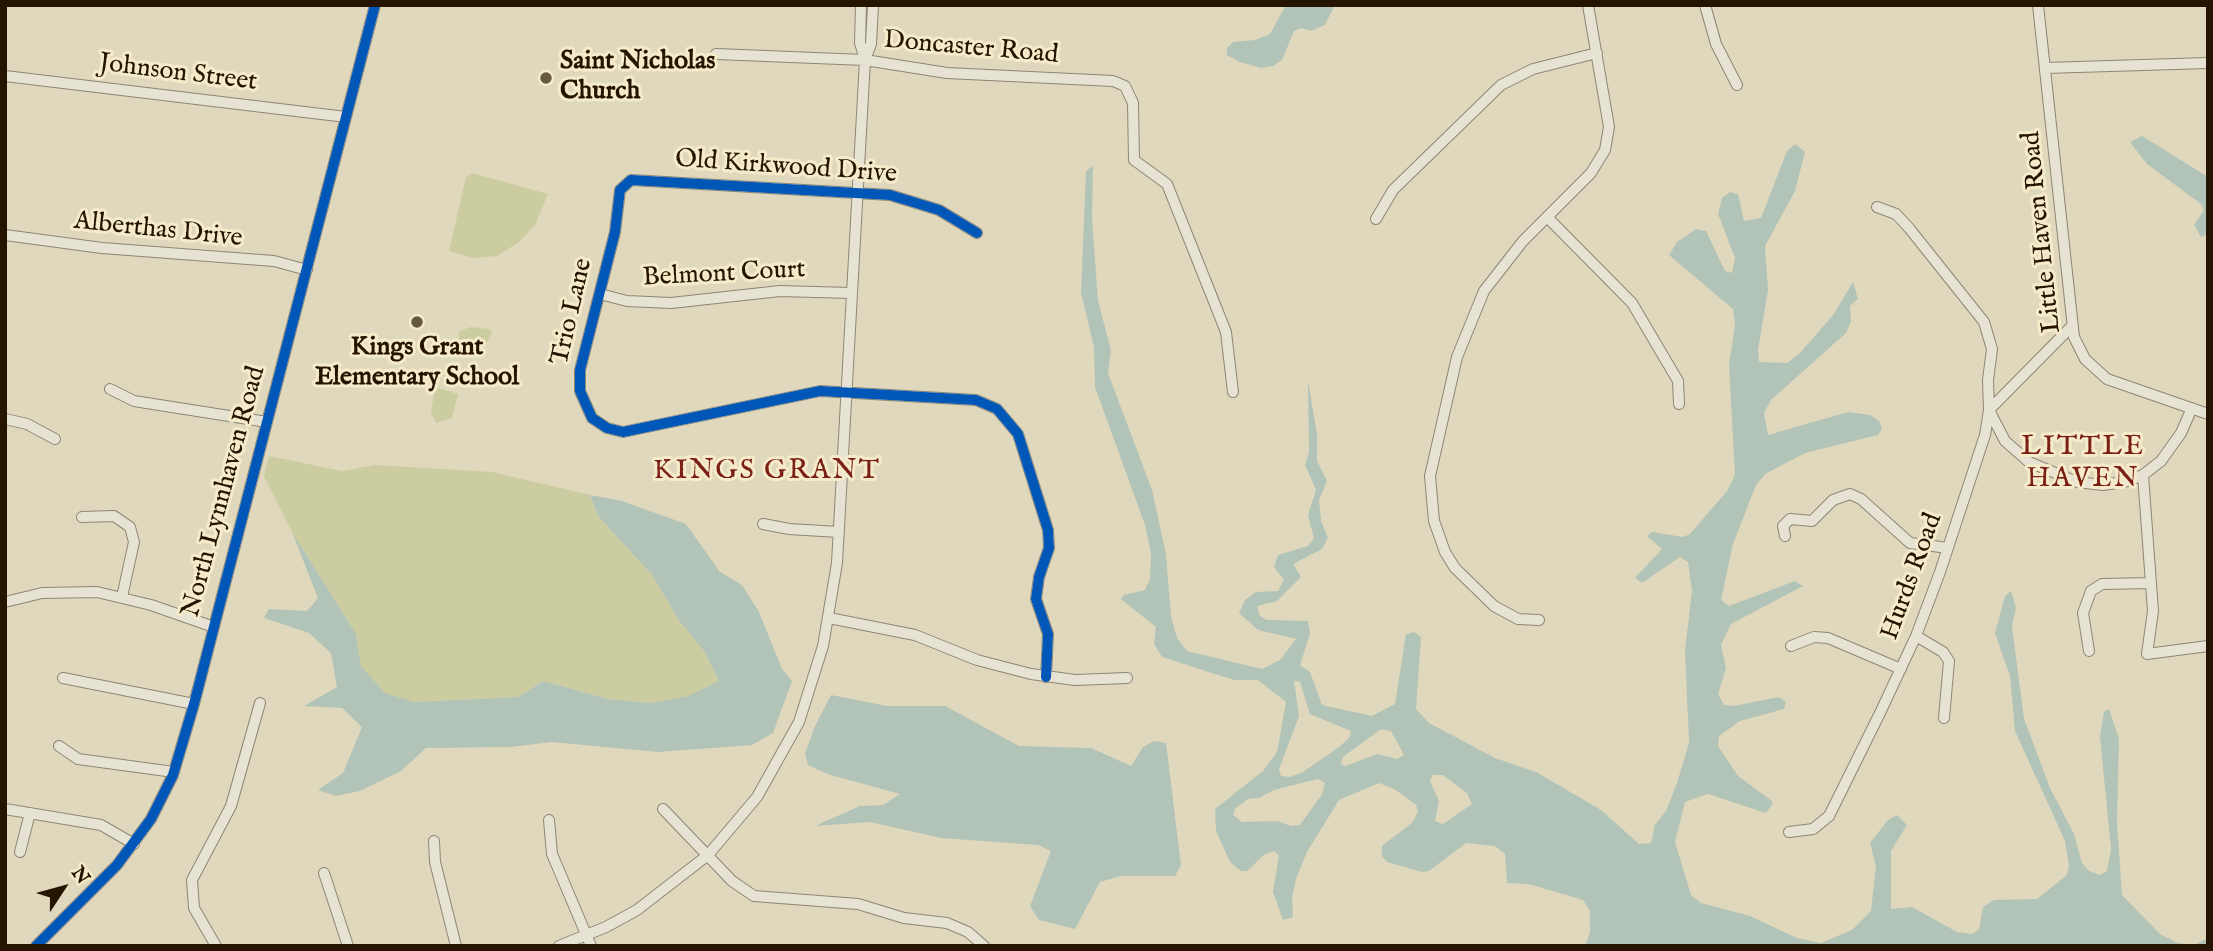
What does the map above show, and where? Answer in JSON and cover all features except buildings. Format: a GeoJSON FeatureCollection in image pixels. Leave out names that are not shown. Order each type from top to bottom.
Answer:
{"type":"FeatureCollection","features":[{"type":"Feature","properties":{"kind":"street","name":"North Lynnhaven Road"},"geometry":{"type":"LineString","coordinates":[[36,946],[97,888],[134,844],[151,819],[174,772],[194,705],[375,5]]}},
{"type":"Feature","properties":{"kind":"street"},"geometry":{"type":"LineString","coordinates":[[861,5],[860,43],[865,60]]}},
{"type":"Feature","properties":{"kind":"street"},"geometry":{"type":"LineString","coordinates":[[559,946],[588,941],[637,910],[708,855],[757,797],[799,722],[829,618],[839,531],[865,60],[871,44],[873,5]]}},
{"type":"Feature","properties":{"kind":"street"},"geometry":{"type":"LineString","coordinates":[[1538,620],[1509,615],[1466,582],[1440,540],[1430,492],[1432,463],[1457,357],[1469,323],[1491,281],[1546,217],[1591,173],[1605,150],[1609,127],[1588,5]]}},
{"type":"Feature","properties":{"kind":"street"},"geometry":{"type":"LineString","coordinates":[[1705,5],[1716,44],[1737,85]]}},
{"type":"Feature","properties":{"kind":"street","name":"Little Haven Road"},"geometry":{"type":"LineString","coordinates":[[2038,5],[2071,327],[2085,359],[2106,379],[2208,414]]}},
{"type":"Feature","properties":{"kind":"street"},"geometry":{"type":"LineString","coordinates":[[1376,219],[1393,190],[1501,85],[1533,69],[1597,53]]}},
{"type":"Feature","properties":{"kind":"street","name":"Doncaster Road"},"geometry":{"type":"LineString","coordinates":[[716,54],[865,60],[947,73],[1113,81],[1129,91],[1133,103],[1134,160],[1167,184],[1226,332],[1233,392]]}},
{"type":"Feature","properties":{"kind":"street"},"geometry":{"type":"LineString","coordinates":[[2045,68],[2208,63]]}},
{"type":"Feature","properties":{"kind":"street","name":"Johnson Street"},"geometry":{"type":"LineString","coordinates":[[5,76],[346,117]]}},
{"type":"Feature","properties":{"kind":"street","name":"Old Kirkwood Drive"},"geometry":{"type":"LineString","coordinates":[[626,183],[705,183],[890,195],[922,203],[977,233]]}},
{"type":"Feature","properties":{"kind":"street","name":"Trio Lane"},"geometry":{"type":"LineString","coordinates":[[626,183],[620,190],[615,232],[580,370],[580,391],[592,418],[607,428],[623,432],[809,392],[846,393]]}},
{"type":"Feature","properties":{"kind":"street","name":"Hurds Road"},"geometry":{"type":"LineString","coordinates":[[1789,832],[1813,829],[1829,816],[1901,669],[1948,548],[1985,435],[1989,410],[1990,339],[1983,322],[1896,214],[1877,207]]}},
{"type":"Feature","properties":{"kind":"street"},"geometry":{"type":"LineString","coordinates":[[1546,217],[1632,303],[1678,381],[1679,404]]}},
{"type":"Feature","properties":{"kind":"street","name":"Alberthas Drive"},"geometry":{"type":"LineString","coordinates":[[5,234],[102,248],[274,261],[307,270]]}},
{"type":"Feature","properties":{"kind":"street","name":"Belmont Court"},"geometry":{"type":"LineString","coordinates":[[600,294],[627,301],[671,303],[780,291],[851,293]]}},
{"type":"Feature","properties":{"kind":"street"},"geometry":{"type":"LineString","coordinates":[[2071,327],[1989,410],[2005,442],[2043,470],[2077,482],[2103,485],[2143,475],[2172,446],[2192,408]]}},
{"type":"Feature","properties":{"kind":"street"},"geometry":{"type":"LineString","coordinates":[[110,389],[134,401],[267,422]]}},
{"type":"Feature","properties":{"kind":"street"},"geometry":{"type":"LineString","coordinates":[[846,393],[976,400],[997,409],[1012,423],[1035,484],[1048,530],[1049,548],[1036,587],[1036,599],[1050,644],[1046,677]]}},
{"type":"Feature","properties":{"kind":"street"},"geometry":{"type":"LineString","coordinates":[[5,419],[27,424],[55,439]]}},
{"type":"Feature","properties":{"kind":"street"},"geometry":{"type":"LineString","coordinates":[[2143,475],[2153,611],[2147,654],[2208,646]]}},
{"type":"Feature","properties":{"kind":"street"},"geometry":{"type":"LineString","coordinates":[[1785,536],[1783,526],[1790,519],[1812,521],[1833,500],[1850,494],[1861,499],[1910,543],[1948,548]]}},
{"type":"Feature","properties":{"kind":"street"},"geometry":{"type":"LineString","coordinates":[[82,517],[114,516],[130,527],[134,542],[122,597]]}},
{"type":"Feature","properties":{"kind":"street"},"geometry":{"type":"LineString","coordinates":[[763,524],[789,529],[839,531]]}},
{"type":"Feature","properties":{"kind":"street"},"geometry":{"type":"LineString","coordinates":[[2089,650],[2083,613],[2091,591],[2102,584],[2151,583]]}},
{"type":"Feature","properties":{"kind":"street"},"geometry":{"type":"LineString","coordinates":[[5,602],[63,591],[97,592],[122,597],[214,627]]}},
{"type":"Feature","properties":{"kind":"street"},"geometry":{"type":"LineString","coordinates":[[829,618],[915,635],[977,660],[1046,677],[1103,681],[1127,678]]}},
{"type":"Feature","properties":{"kind":"street"},"geometry":{"type":"LineString","coordinates":[[1916,636],[1943,652],[1949,661],[1944,718]]}},
{"type":"Feature","properties":{"kind":"street"},"geometry":{"type":"LineString","coordinates":[[1791,646],[1814,637],[1828,638],[1901,669]]}},
{"type":"Feature","properties":{"kind":"street"},"geometry":{"type":"LineString","coordinates":[[63,678],[194,705]]}},
{"type":"Feature","properties":{"kind":"street"},"geometry":{"type":"LineString","coordinates":[[216,946],[194,908],[192,880],[231,806],[260,703]]}},
{"type":"Feature","properties":{"kind":"street"},"geometry":{"type":"LineString","coordinates":[[59,746],[67,755],[78,759],[174,772]]}},
{"type":"Feature","properties":{"kind":"street"},"geometry":{"type":"LineString","coordinates":[[5,809],[101,825],[134,844]]}},
{"type":"Feature","properties":{"kind":"street"},"geometry":{"type":"LineString","coordinates":[[663,809],[732,881],[754,896],[858,904],[904,918],[947,923],[968,932],[984,946]]}},
{"type":"Feature","properties":{"kind":"street"},"geometry":{"type":"LineString","coordinates":[[20,852],[30,813]]}},
{"type":"Feature","properties":{"kind":"street"},"geometry":{"type":"LineString","coordinates":[[549,820],[552,854],[588,941]]}},
{"type":"Feature","properties":{"kind":"street"},"geometry":{"type":"LineString","coordinates":[[434,841],[435,862],[456,946]]}},
{"type":"Feature","properties":{"kind":"street"},"geometry":{"type":"LineString","coordinates":[[324,873],[348,946]]}},
{"type":"Feature","properties":{"kind":"green space"},"geometry":{"type":"Polygon","coordinates":[[[472,173],[548,194],[535,225],[519,242],[497,256],[473,258],[449,251],[466,177],[472,173]]]}},
{"type":"Feature","properties":{"kind":"green space"},"geometry":{"type":"Polygon","coordinates":[[[471,327],[489,329],[492,333],[486,344],[472,350],[459,346],[459,331],[471,327]]]}},
{"type":"Feature","properties":{"kind":"green space"},"geometry":{"type":"Polygon","coordinates":[[[435,387],[458,394],[452,418],[436,423],[431,412],[435,387]]]}},
{"type":"Feature","properties":{"kind":"green space"},"geometry":{"type":"Polygon","coordinates":[[[269,456],[342,471],[375,465],[492,472],[590,495],[598,516],[652,575],[680,622],[704,651],[719,681],[688,696],[651,703],[608,699],[543,681],[518,697],[413,702],[385,693],[361,666],[356,634],[292,532],[264,476],[269,456]]]}},
{"type":"Feature","properties":{"kind":"shaded area"},"geometry":{"type":"Polygon","coordinates":[[[1286,5],[1335,5],[1325,25],[1311,31],[1301,28],[1294,31],[1282,60],[1273,66],[1261,68],[1227,55],[1227,48],[1233,42],[1255,40],[1270,34],[1286,5]]]}},
{"type":"Feature","properties":{"kind":"shaded area"},"geometry":{"type":"Polygon","coordinates":[[[2142,136],[2208,177],[2208,234],[2201,237],[2194,225],[2204,210],[2201,204],[2147,164],[2130,142],[2142,136]]]}},
{"type":"Feature","properties":{"kind":"shaded area"},"geometry":{"type":"Polygon","coordinates":[[[1795,144],[1805,152],[1795,191],[1765,246],[1768,290],[1758,350],[1759,362],[1787,363],[1800,353],[1833,315],[1853,282],[1858,299],[1850,306],[1851,321],[1846,333],[1771,400],[1764,413],[1768,435],[1848,412],[1870,415],[1879,421],[1882,428],[1878,435],[1805,453],[1765,474],[1756,485],[1733,544],[1721,600],[1729,606],[1795,581],[1803,586],[1731,624],[1721,645],[1726,668],[1718,694],[1724,705],[1734,706],[1779,697],[1786,702],[1784,709],[1740,721],[1719,736],[1718,746],[1738,776],[1772,801],[1772,805],[1766,813],[1708,794],[1685,802],[1675,842],[1691,895],[1701,903],[1750,916],[1797,938],[1821,943],[1852,930],[1871,911],[1876,866],[1870,843],[1888,820],[1897,815],[1907,825],[1891,851],[1891,909],[1912,907],[1957,932],[1972,934],[1979,929],[1983,907],[1994,900],[2037,899],[2067,875],[2069,866],[2065,841],[2015,731],[2010,676],[1995,633],[2005,596],[2011,591],[2016,608],[2012,626],[2024,719],[2050,788],[2074,834],[2082,863],[2089,871],[2100,875],[2107,871],[2111,849],[2100,736],[2104,712],[2109,709],[2119,739],[2117,822],[2122,895],[2160,934],[2177,943],[2194,945],[2208,938],[2208,946],[1585,946],[1590,932],[1590,911],[1583,900],[1529,884],[1507,883],[1505,854],[1495,846],[1466,843],[1429,871],[1422,872],[1387,862],[1382,856],[1382,846],[1413,822],[1418,811],[1416,805],[1396,790],[1379,783],[1339,800],[1307,852],[1296,879],[1292,898],[1293,917],[1283,920],[1273,892],[1279,855],[1274,851],[1265,854],[1247,871],[1241,871],[1230,862],[1216,831],[1215,809],[1263,771],[1277,752],[1286,702],[1258,680],[1234,680],[1162,657],[1154,644],[1156,627],[1121,599],[1124,595],[1145,590],[1150,579],[1151,553],[1145,525],[1095,387],[1094,347],[1081,293],[1086,171],[1093,166],[1092,218],[1098,301],[1111,350],[1108,373],[1152,490],[1166,554],[1171,616],[1177,638],[1187,651],[1262,669],[1280,660],[1296,639],[1258,630],[1239,613],[1245,600],[1256,592],[1278,591],[1284,580],[1274,567],[1278,555],[1308,546],[1314,538],[1308,515],[1316,490],[1305,465],[1309,452],[1308,381],[1317,434],[1317,461],[1327,481],[1319,500],[1321,521],[1328,538],[1322,549],[1293,564],[1301,577],[1277,601],[1257,606],[1260,616],[1267,620],[1308,621],[1310,634],[1300,665],[1310,672],[1322,705],[1372,716],[1395,704],[1406,634],[1414,632],[1421,637],[1416,709],[1429,723],[1495,758],[1536,772],[1601,810],[1639,844],[1651,843],[1655,825],[1666,811],[1677,783],[1689,743],[1685,650],[1692,591],[1688,562],[1680,557],[1642,583],[1635,578],[1662,549],[1647,536],[1652,532],[1683,537],[1690,534],[1727,491],[1735,475],[1729,365],[1735,325],[1733,309],[1669,255],[1677,242],[1696,229],[1706,231],[1725,271],[1732,273],[1735,258],[1718,214],[1722,198],[1730,192],[1738,194],[1744,221],[1761,218],[1787,151],[1795,144]],[[1294,681],[1299,716],[1279,769],[1281,776],[1290,777],[1303,772],[1350,737],[1351,731],[1310,714],[1300,682],[1294,681]],[[1381,729],[1343,757],[1341,764],[1345,766],[1378,754],[1397,759],[1404,755],[1391,731],[1381,729]],[[1433,775],[1430,781],[1439,801],[1435,821],[1443,824],[1472,804],[1467,793],[1443,775],[1433,775]],[[1318,779],[1274,790],[1259,798],[1248,799],[1235,809],[1233,815],[1242,822],[1277,821],[1291,826],[1300,825],[1322,794],[1325,783],[1318,779]]]}},
{"type":"Feature","properties":{"kind":"shaded area"},"geometry":{"type":"Polygon","coordinates":[[[590,495],[622,501],[686,524],[720,572],[742,585],[759,612],[782,669],[792,681],[773,733],[752,745],[658,752],[552,742],[510,747],[426,748],[401,771],[360,791],[336,796],[318,790],[343,773],[362,727],[342,708],[304,706],[337,687],[331,653],[309,633],[264,618],[269,609],[307,611],[318,598],[292,532],[356,634],[361,666],[385,693],[414,702],[518,697],[543,681],[608,699],[651,703],[688,696],[719,681],[704,651],[680,622],[652,575],[598,516],[590,495]]]}},
{"type":"Feature","properties":{"kind":"shaded area"},"geometry":{"type":"Polygon","coordinates":[[[831,695],[887,706],[945,706],[1019,746],[1091,748],[1131,766],[1143,747],[1154,741],[1166,743],[1181,865],[1175,876],[1121,876],[1100,882],[1075,929],[1039,920],[1030,906],[1051,851],[1038,845],[941,838],[870,822],[815,826],[860,806],[883,805],[900,794],[827,774],[808,765],[805,754],[814,728],[831,695]]]}},
{"type":"Feature","properties":{"kind":"cycle path"},"geometry":{"type":"LineString","coordinates":[[36,946],[117,865],[151,819],[173,775],[194,704],[375,5]]}},
{"type":"Feature","properties":{"kind":"cycle path"},"geometry":{"type":"LineString","coordinates":[[977,233],[939,210],[890,195],[631,180],[620,190],[615,232],[580,370],[580,391],[592,418],[607,428],[623,432],[820,391],[976,400],[997,409],[1018,434],[1048,530],[1049,548],[1039,577],[1036,599],[1048,634],[1046,677]]}},
{"type":"Feature","properties":{"kind":"place","name":"Saint Nicholas Church"},"geometry":{"type":"Point","coordinates":[546,78]}},
{"type":"Feature","properties":{"kind":"place","name":"Kings Grant Elementary School"},"geometry":{"type":"Point","coordinates":[417,322]}},
{"type":"Feature","properties":{"kind":"district","name":"LITTLE HAVEN"},"geometry":{"type":"Point","coordinates":[2083,464]}},
{"type":"Feature","properties":{"kind":"district","name":"KINGS GRANT"},"geometry":{"type":"Point","coordinates":[767,472]}}]}
